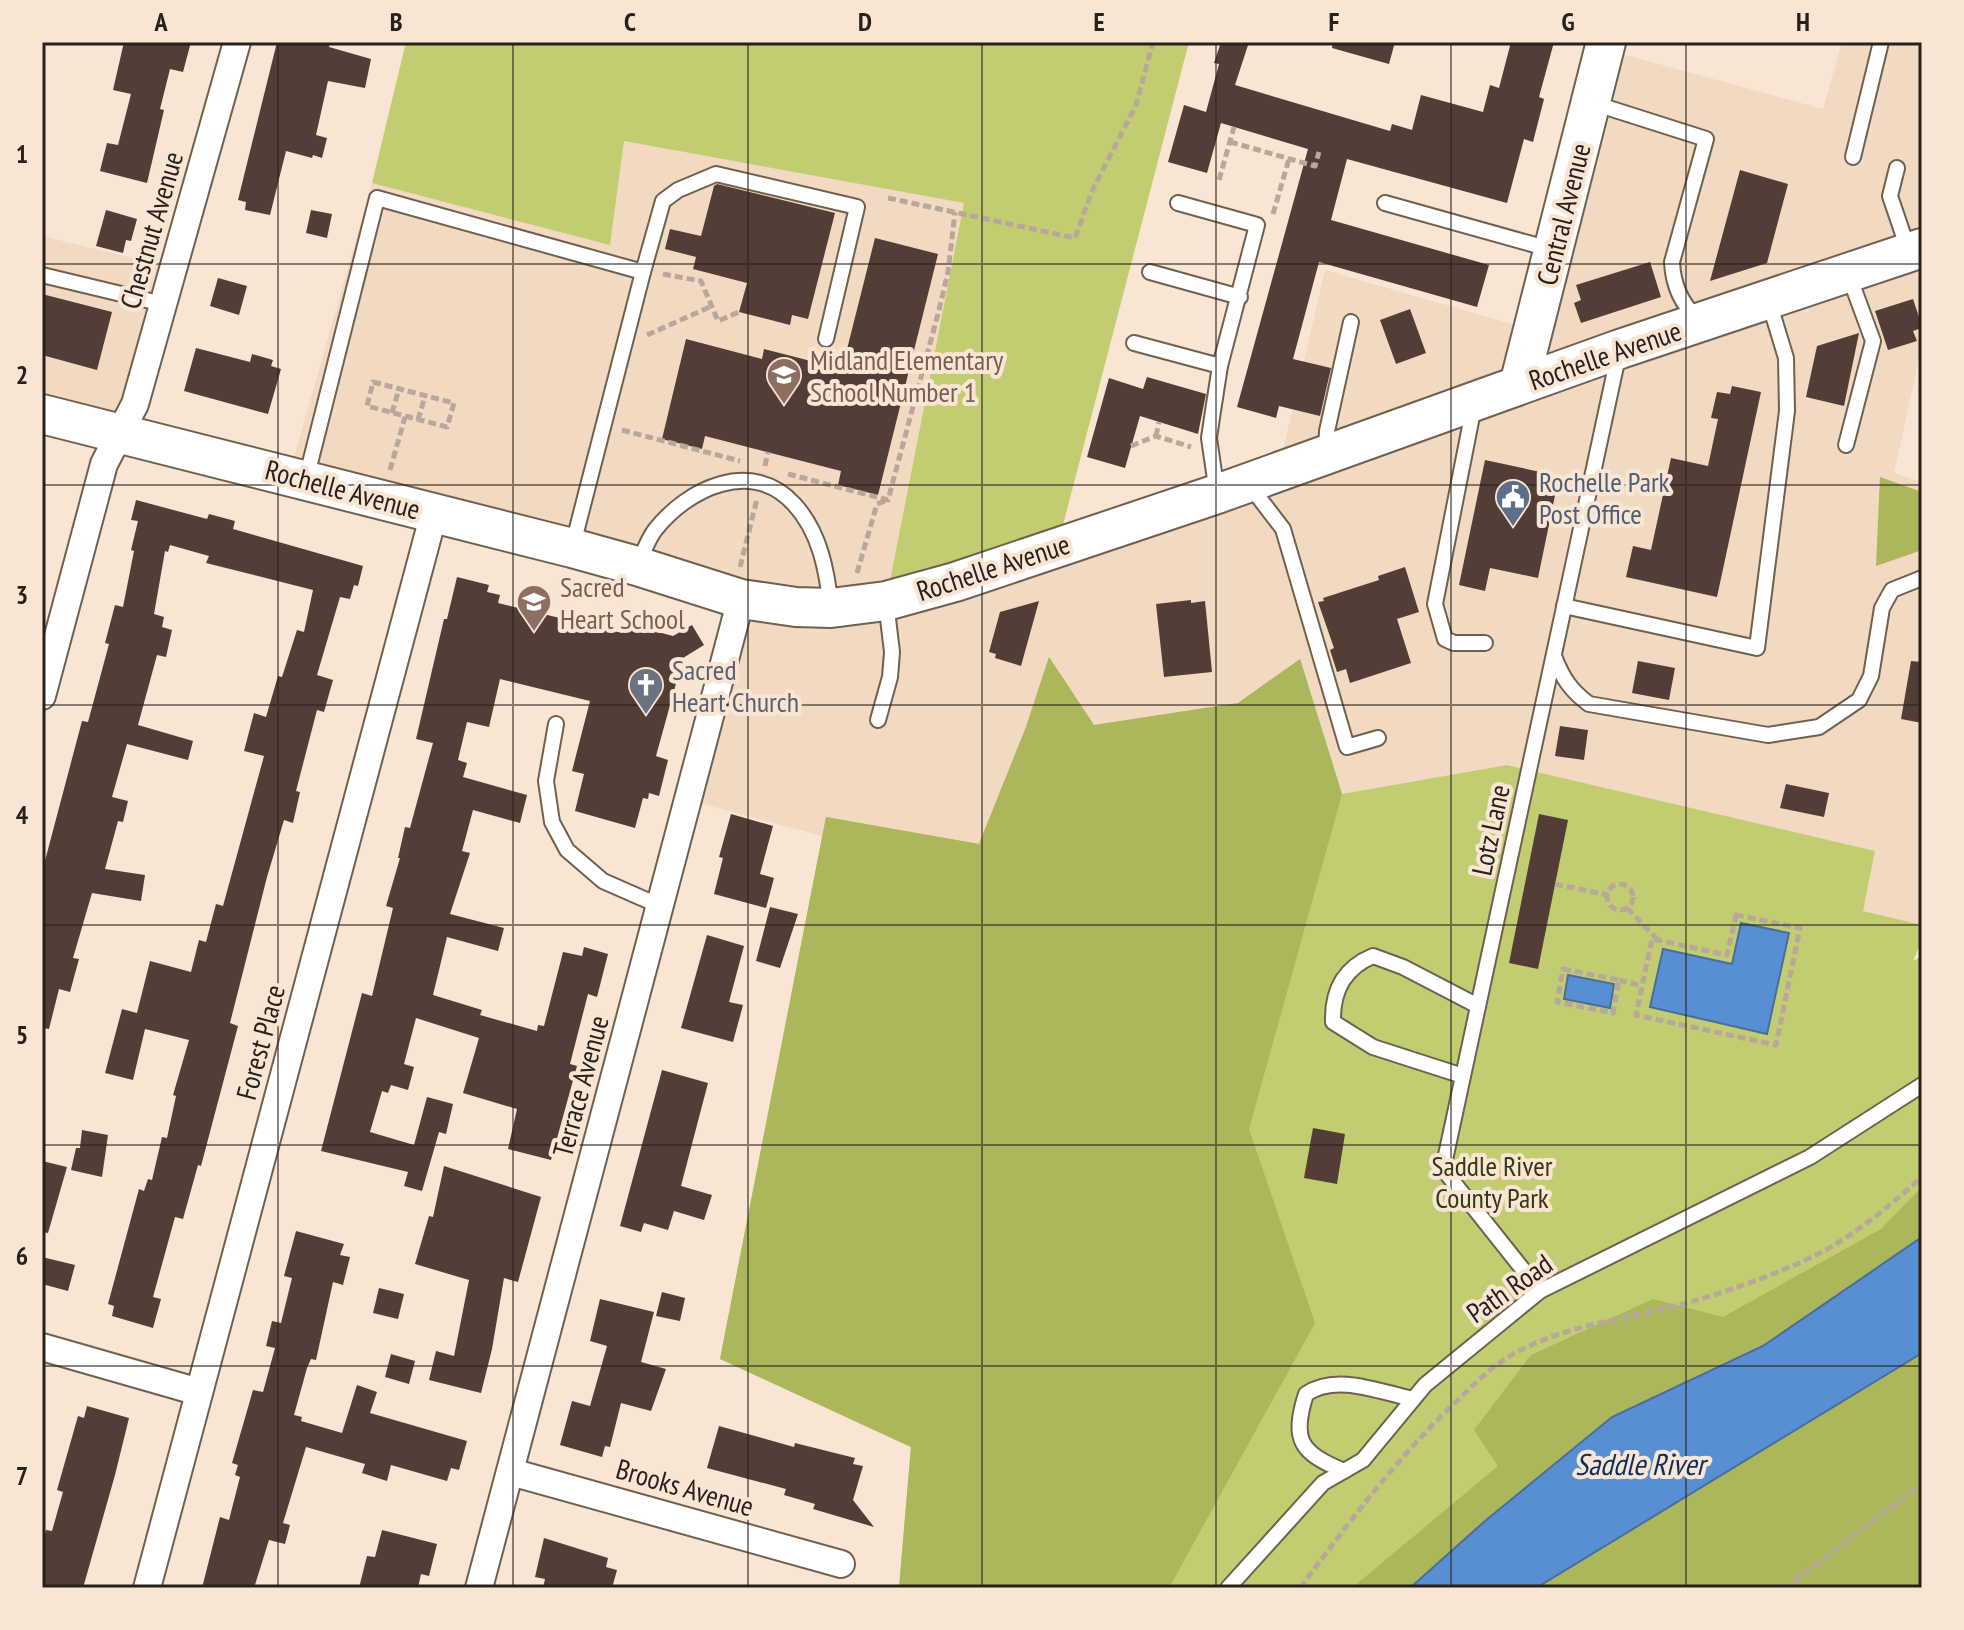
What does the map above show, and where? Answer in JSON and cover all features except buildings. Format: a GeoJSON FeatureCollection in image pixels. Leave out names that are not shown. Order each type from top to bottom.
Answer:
{"type":"FeatureCollection","features":[{"type":"Feature","properties":{"kind":"street","name":"Chestnut Avenue"},"geometry":{"type":"LineString","coordinates":[[42,696],[104,464],[135,404],[237,42]]}},
{"type":"Feature","properties":{"kind":"street","name":"Central Avenue"},"geometry":{"type":"LineString","coordinates":[[1519,385],[1606,42]]}},
{"type":"Feature","properties":{"kind":"street","name":"Rochelle Avenue"},"geometry":{"type":"LineString","coordinates":[[42,414],[381,498],[637,566],[743,586],[796,607],[829,594],[886,601],[955,582],[1232,488],[1620,349],[1916,250]]}},
{"type":"Feature","properties":{"kind":"street","name":"Forest Place"},"geometry":{"type":"LineString","coordinates":[[147,1588],[434,513]]}},
{"type":"Feature","properties":{"kind":"street","name":"Terrace Avenue"},"geometry":{"type":"LineString","coordinates":[[479,1588],[743,586]]}},
{"type":"Feature","properties":{"kind":"street"},"geometry":{"type":"LineString","coordinates":[[42,1347],[199,1392]]}},
{"type":"Feature","properties":{"kind":"street","name":"Brooks Avenue"},"geometry":{"type":"LineString","coordinates":[[511,1472],[841,1564]]}},
{"type":"Feature","properties":{"kind":"lane"},"geometry":{"type":"LineString","coordinates":[[1853,157],[1881,42]]}},
{"type":"Feature","properties":{"kind":"lane"},"geometry":{"type":"LineString","coordinates":[[1591,103],[1706,139],[1672,262],[1679,294],[1690,312],[1701,322]]}},
{"type":"Feature","properties":{"kind":"lane"},"geometry":{"type":"LineString","coordinates":[[1897,168],[1890,196],[1916,250]]}},
{"type":"Feature","properties":{"kind":"lane"},"geometry":{"type":"LineString","coordinates":[[572,548],[663,201],[678,190],[716,174],[857,207],[826,339]]}},
{"type":"Feature","properties":{"kind":"lane"},"geometry":{"type":"LineString","coordinates":[[306,479],[377,198],[643,272]]}},
{"type":"Feature","properties":{"kind":"lane"},"geometry":{"type":"LineString","coordinates":[[1178,203],[1257,225],[1220,366],[1209,438],[1212,452],[1232,488],[1283,529],[1347,747],[1378,738]]}},
{"type":"Feature","properties":{"kind":"lane"},"geometry":{"type":"LineString","coordinates":[[1385,203],[1554,250]]}},
{"type":"Feature","properties":{"kind":"lane"},"geometry":{"type":"LineString","coordinates":[[1150,272],[1240,297]]}},
{"type":"Feature","properties":{"kind":"lane"},"geometry":{"type":"LineString","coordinates":[[1846,445],[1873,341],[1848,272]]}},
{"type":"Feature","properties":{"kind":"lane"},"geometry":{"type":"LineString","coordinates":[[42,275],[163,304]]}},
{"type":"Feature","properties":{"kind":"lane"},"geometry":{"type":"LineString","coordinates":[[1564,606],[1757,648],[1787,411],[1786,358],[1768,299]]}},
{"type":"Feature","properties":{"kind":"lane"},"geometry":{"type":"LineString","coordinates":[[1326,454],[1327,431],[1351,322]]}},
{"type":"Feature","properties":{"kind":"lane"},"geometry":{"type":"LineString","coordinates":[[1134,343],[1220,366]]}},
{"type":"Feature","properties":{"kind":"lane","name":"Lotz Lane"},"geometry":{"type":"LineString","coordinates":[[1540,1291],[1443,1169],[1620,349]]}},
{"type":"Feature","properties":{"kind":"lane"},"geometry":{"type":"LineString","coordinates":[[1475,401],[1435,604],[1445,639],[1454,643],[1485,643]]}},
{"type":"Feature","properties":{"kind":"lane"},"geometry":{"type":"LineString","coordinates":[[637,566],[655,531],[680,507],[711,487],[763,475],[767,483],[794,504],[815,537],[829,594]]}},
{"type":"Feature","properties":{"kind":"lane"},"geometry":{"type":"LineString","coordinates":[[1554,656],[1561,676],[1573,692],[1589,704],[1768,735],[1793,733],[1819,727],[1859,700],[1871,676],[1882,608],[1892,590],[1922,578]]}},
{"type":"Feature","properties":{"kind":"lane"},"geometry":{"type":"LineString","coordinates":[[878,720],[890,677],[892,652],[886,601]]}},
{"type":"Feature","properties":{"kind":"lane"},"geometry":{"type":"LineString","coordinates":[[556,724],[546,781],[552,822],[567,850],[603,881],[660,906]]}},
{"type":"Feature","properties":{"kind":"lane"},"geometry":{"type":"LineString","coordinates":[[1463,1076],[1373,1047],[1333,1022],[1332,1005],[1343,976],[1357,963],[1373,956],[1403,967],[1478,1006]]}},
{"type":"Feature","properties":{"kind":"lane","name":"Path Road"},"geometry":{"type":"LineString","coordinates":[[1228,1588],[1323,1483],[1363,1460],[1425,1385],[1540,1291],[1810,1157],[1922,1085]]}},
{"type":"Feature","properties":{"kind":"lane"},"geometry":{"type":"LineString","coordinates":[[1344,1471],[1312,1456],[1303,1442],[1300,1427],[1306,1394],[1316,1387],[1335,1383],[1413,1399]]}},
{"type":"Feature","properties":{"kind":"path"},"geometry":{"type":"LineString","coordinates":[[888,198],[1075,238],[1092,191],[1136,105],[1153,42]]}},
{"type":"Feature","properties":{"kind":"path"},"geometry":{"type":"LineString","coordinates":[[1219,180],[1234,127]]}},
{"type":"Feature","properties":{"kind":"path"},"geometry":{"type":"LineString","coordinates":[[1230,142],[1315,166],[1319,152]]}},
{"type":"Feature","properties":{"kind":"path"},"geometry":{"type":"LineString","coordinates":[[888,500],[948,272],[955,212]]}},
{"type":"Feature","properties":{"kind":"path"},"geometry":{"type":"LineString","coordinates":[[660,285],[663,272],[701,281],[718,321],[739,312]]}},
{"type":"Feature","properties":{"kind":"path"},"geometry":{"type":"LineString","coordinates":[[647,335],[712,306]]}},
{"type":"Feature","properties":{"kind":"path"},"geometry":{"type":"LineString","coordinates":[[643,349],[650,322]]}},
{"type":"Feature","properties":{"kind":"path"},"geometry":{"type":"LineString","coordinates":[[373,382],[425,396],[454,403],[447,427],[367,406],[373,382]]}},
{"type":"Feature","properties":{"kind":"path"},"geometry":{"type":"LineString","coordinates":[[392,413],[399,389]]}},
{"type":"Feature","properties":{"kind":"path"},"geometry":{"type":"LineString","coordinates":[[418,420],[425,396]]}},
{"type":"Feature","properties":{"kind":"path"},"geometry":{"type":"LineString","coordinates":[[618,444],[626,416]]}},
{"type":"Feature","properties":{"kind":"path"},"geometry":{"type":"LineString","coordinates":[[381,498],[405,417]]}},
{"type":"Feature","properties":{"kind":"path"},"geometry":{"type":"LineString","coordinates":[[1156,436],[1159,422]]}},
{"type":"Feature","properties":{"kind":"path"},"geometry":{"type":"LineString","coordinates":[[622,430],[763,475],[888,500]]}},
{"type":"Feature","properties":{"kind":"path"},"geometry":{"type":"LineString","coordinates":[[1131,446],[1156,436],[1212,452]]}},
{"type":"Feature","properties":{"kind":"path"},"geometry":{"type":"LineString","coordinates":[[743,586],[738,572],[768,452]]}},
{"type":"Feature","properties":{"kind":"path"},"geometry":{"type":"LineString","coordinates":[[829,594],[855,579],[877,504],[888,500]]}},
{"type":"Feature","properties":{"kind":"path"},"geometry":{"type":"LineString","coordinates":[[1555,884],[1608,895]]}},
{"type":"Feature","properties":{"kind":"path"},"geometry":{"type":"LineString","coordinates":[[1614,886],[1627,886],[1633,898],[1627,908],[1620,910],[1612,907],[1608,895],[1614,886]]}},
{"type":"Feature","properties":{"kind":"path"},"geometry":{"type":"LineString","coordinates":[[1627,908],[1658,941]]}},
{"type":"Feature","properties":{"kind":"path"},"geometry":{"type":"LineString","coordinates":[[1736,915],[1800,928],[1776,1045],[1636,1015],[1652,939],[1658,941],[1727,955],[1736,915]]}},
{"type":"Feature","properties":{"kind":"path"},"geometry":{"type":"LineString","coordinates":[[1619,980],[1613,1013],[1557,1002],[1563,969],[1619,980],[1642,986]]}},
{"type":"Feature","properties":{"kind":"path"},"geometry":{"type":"LineString","coordinates":[[1300,1588],[1376,1487],[1441,1416],[1491,1368],[1526,1347],[1562,1333],[1691,1302],[1759,1279],[1835,1245],[1922,1177]]}},
{"type":"Feature","properties":{"kind":"path"},"geometry":{"type":"LineString","coordinates":[[1785,1588],[1922,1484]]}},
{"type":"Feature","properties":{"kind":"shaded area"},"geometry":{"type":"Polygon","coordinates":[[[1842,42],[1922,42],[1922,345],[1894,473],[1922,482],[1922,925],[1863,911],[1875,852],[1508,765],[1342,794],[1299,659],[1238,703],[1094,725],[1049,657],[1026,727],[979,844],[827,817],[822,836],[688,800],[741,599],[289,475],[372,183],[610,244],[624,141],[964,203],[886,600],[1278,472],[1325,270],[1533,330],[1604,49],[1823,109],[1842,42]]]}},
{"type":"Feature","properties":{"kind":"shaded area"},"geometry":{"type":"Polygon","coordinates":[[[42,236],[173,268],[120,433],[42,414],[42,236]]]}},
{"type":"Feature","properties":{"kind":"green space"},"geometry":{"type":"Polygon","coordinates":[[[406,42],[1189,42],[1057,548],[886,601],[964,203],[624,141],[610,245],[372,183],[406,42]]]}},
{"type":"Feature","properties":{"kind":"green space"},"geometry":{"type":"Polygon","coordinates":[[[1880,477],[1922,492],[1922,550],[1876,566],[1880,477]]]}},
{"type":"Feature","properties":{"kind":"green space","name":"Saddle River County Park"},"geometry":{"type":"Polygon","coordinates":[[[1049,657],[1094,725],[1238,703],[1300,659],[1342,794],[1507,765],[1875,851],[1863,911],[1922,925],[1922,940],[1913,961],[1922,956],[1922,1588],[899,1588],[911,1447],[720,1359],[826,817],[979,844],[1026,727],[1049,657]]]}},
{"type":"Feature","properties":{"kind":"green space"},"geometry":{"type":"Polygon","coordinates":[[[1049,657],[1094,725],[1238,703],[1300,659],[1342,794],[1249,1129],[1315,1323],[1169,1588],[899,1588],[911,1447],[720,1359],[826,817],[979,844],[1026,727],[1049,657]]]}},
{"type":"Feature","properties":{"kind":"green space"},"geometry":{"type":"Polygon","coordinates":[[[1922,1187],[1922,1237],[1763,1346],[1612,1417],[1485,1521],[1410,1588],[1352,1588],[1498,1466],[1474,1430],[1531,1355],[1653,1299],[1723,1317],[1881,1229],[1922,1187]]]}},
{"type":"Feature","properties":{"kind":"green space"},"geometry":{"type":"Polygon","coordinates":[[[1922,1353],[1922,1588],[1536,1588],[1922,1353]]]}},
{"type":"Feature","properties":{"kind":"water"},"geometry":{"type":"Polygon","coordinates":[[[1741,923],[1789,933],[1767,1034],[1650,1007],[1663,949],[1732,964],[1741,923]]]}},
{"type":"Feature","properties":{"kind":"water"},"geometry":{"type":"Polygon","coordinates":[[[1568,975],[1614,984],[1610,1008],[1564,999],[1568,975]]]}},
{"type":"Feature","properties":{"kind":"water","name":"Saddle River"},"geometry":{"type":"Polygon","coordinates":[[[1922,1237],[1922,1353],[1536,1588],[1410,1588],[1485,1521],[1612,1417],[1763,1346],[1922,1237]]]}},
{"type":"Feature","properties":{"kind":"place","name":"Midland Elementary School Number 1"},"geometry":{"type":"Point","coordinates":[784,406]}},
{"type":"Feature","properties":{"kind":"place","name":"Rochelle Park Post Office"},"geometry":{"type":"Point","coordinates":[1513,528]}},
{"type":"Feature","properties":{"kind":"place","name":"Sacred Heart School"},"geometry":{"type":"Point","coordinates":[534,633]}},
{"type":"Feature","properties":{"kind":"place","name":"Sacred Heart Church"},"geometry":{"type":"Point","coordinates":[646,716]}}]}
